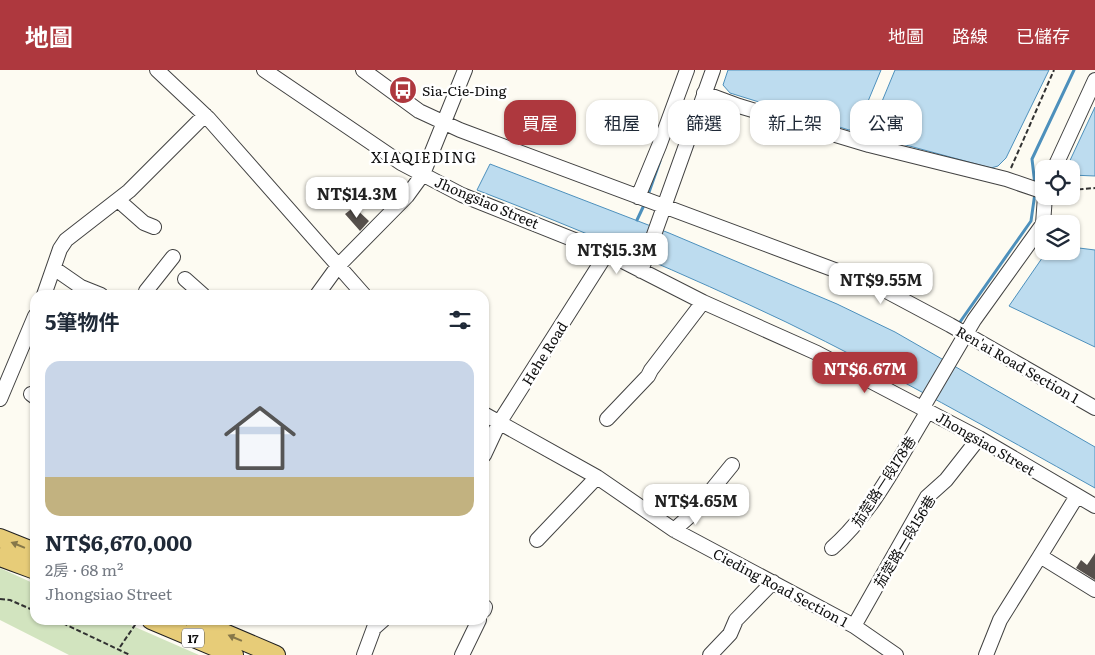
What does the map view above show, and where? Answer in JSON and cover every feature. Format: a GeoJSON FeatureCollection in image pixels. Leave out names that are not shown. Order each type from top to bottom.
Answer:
{"type":"FeatureCollection","features":[{"type":"Feature","properties":{"kind":"main road"},"geometry":{"type":"LineString","coordinates":[[0,538],[30,550]]}},
{"type":"Feature","properties":{"kind":"main road"},"geometry":{"type":"LineString","coordinates":[[0,557],[30,568]]}},
{"type":"Feature","properties":{"kind":"main road","name":"17"},"geometry":{"type":"LineString","coordinates":[[164,625],[234,655]]}},
{"type":"Feature","properties":{"kind":"main road","name":"17"},"geometry":{"type":"LineString","coordinates":[[207,625],[276,655]]}},
{"type":"Feature","properties":{"kind":"street"},"geometry":{"type":"LineString","coordinates":[[157,70],[205,115],[360,290]]}},
{"type":"Feature","properties":{"kind":"street","name":"Jhongsiao Street"},"geometry":{"type":"LineString","coordinates":[[264,70],[401,163],[462,195],[643,266],[703,302],[816,353],[926,406],[1095,506]]}},
{"type":"Feature","properties":{"kind":"street","name":"Ren'ai Road Section 1"},"geometry":{"type":"LineString","coordinates":[[363,70],[419,111],[444,122],[874,285],[1095,408]]}},
{"type":"Feature","properties":{"kind":"street"},"geometry":{"type":"LineString","coordinates":[[321,290],[338,266],[407,196],[422,174],[465,70]]}},
{"type":"Feature","properties":{"kind":"street"},"geometry":{"type":"LineString","coordinates":[[643,266],[657,229],[650,201],[659,146],[687,70]]}},
{"type":"Feature","properties":{"kind":"street"},"geometry":{"type":"LineString","coordinates":[[650,201],[704,93],[713,70]]}},
{"type":"Feature","properties":{"kind":"street"},"geometry":{"type":"LineString","coordinates":[[1058,160],[1095,80]]}},
{"type":"Feature","properties":{"kind":"street"},"geometry":{"type":"LineString","coordinates":[[704,93],[739,106],[869,145],[1006,179],[1035,189]]}},
{"type":"Feature","properties":{"kind":"street"},"geometry":{"type":"LineString","coordinates":[[46,290],[55,269],[60,249],[66,240],[118,200],[205,115]]}},
{"type":"Feature","properties":{"kind":"street"},"geometry":{"type":"LineString","coordinates":[[118,200],[144,222],[154,227]]}},
{"type":"Feature","properties":{"kind":"street","name":"茄萣路一段178巷"},"geometry":{"type":"LineString","coordinates":[[832,548],[855,526],[868,508],[965,334],[1043,224],[1044,205]]}},
{"type":"Feature","properties":{"kind":"street","name":"Hehe Road"},"geometry":{"type":"LineString","coordinates":[[489,444],[499,423],[607,253]]}},
{"type":"Feature","properties":{"kind":"street"},"geometry":{"type":"LineString","coordinates":[[147,290],[173,257]]}},
{"type":"Feature","properties":{"kind":"street"},"geometry":{"type":"LineString","coordinates":[[55,269],[88,290]]}},
{"type":"Feature","properties":{"kind":"street"},"geometry":{"type":"LineString","coordinates":[[185,279],[197,290]]}},
{"type":"Feature","properties":{"kind":"street"},"geometry":{"type":"LineString","coordinates":[[607,420],[648,376],[650,370],[703,302]]}},
{"type":"Feature","properties":{"kind":"street"},"geometry":{"type":"LineString","coordinates":[[0,399],[30,328]]}},
{"type":"Feature","properties":{"kind":"street","name":"Cieding Road Section 1"},"geometry":{"type":"LineString","coordinates":[[489,417],[597,478],[674,530],[854,626],[896,655]]}},
{"type":"Feature","properties":{"kind":"street","name":"茄萣路一段156巷"},"geometry":{"type":"LineString","coordinates":[[854,626],[927,498],[946,480],[979,438]]}},
{"type":"Feature","properties":{"kind":"street"},"geometry":{"type":"LineString","coordinates":[[674,530],[693,513],[732,465]]}},
{"type":"Feature","properties":{"kind":"street"},"geometry":{"type":"LineString","coordinates":[[537,540],[597,478]]}},
{"type":"Feature","properties":{"kind":"street"},"geometry":{"type":"LineString","coordinates":[[986,655],[1000,620],[1077,496]]}},
{"type":"Feature","properties":{"kind":"street"},"geometry":{"type":"LineString","coordinates":[[1040,556],[1095,590]]}},
{"type":"Feature","properties":{"kind":"street"},"geometry":{"type":"LineString","coordinates":[[710,655],[730,634],[736,620],[773,582]]}},
{"type":"Feature","properties":{"kind":"street"},"geometry":{"type":"LineString","coordinates":[[364,655],[374,628],[377,625]]}},
{"type":"Feature","properties":{"kind":"street"},"geometry":{"type":"LineString","coordinates":[[462,655],[477,625]]}},
{"type":"Feature","properties":{"kind":"path"},"geometry":{"type":"LineString","coordinates":[[1006,179],[1054,70]]}},
{"type":"Feature","properties":{"kind":"path"},"geometry":{"type":"LineString","coordinates":[[1080,189],[1095,188]]}},
{"type":"Feature","properties":{"kind":"path"},"geometry":{"type":"LineString","coordinates":[[0,599],[10,600],[30,609]]}},
{"type":"Feature","properties":{"kind":"path"},"geometry":{"type":"LineString","coordinates":[[66,625],[100,642],[120,648],[130,655]]}},
{"type":"Feature","properties":{"kind":"path"},"geometry":{"type":"LineString","coordinates":[[120,648],[135,625]]}},
{"type":"Feature","properties":{"kind":"green space"},"geometry":{"type":"Polygon","coordinates":[[[0,568],[30,582],[30,625],[130,625],[199,655],[69,655],[0,620],[0,568]]]}},
{"type":"Feature","properties":{"kind":"water"},"geometry":{"type":"Polygon","coordinates":[[[728,70],[881,70],[869,100],[850,100],[849,130],[840,127],[840,100],[753,100],[730,93],[723,85],[728,70]]]}},
{"type":"Feature","properties":{"kind":"water"},"geometry":{"type":"Polygon","coordinates":[[[895,70],[1049,70],[1006,158],[998,166],[991,168],[906,145],[922,145],[922,100],[883,100],[895,70]]]}},
{"type":"Feature","properties":{"kind":"water"},"geometry":{"type":"Polygon","coordinates":[[[1095,107],[1095,176],[1080,175],[1080,160],[1070,160],[1095,107]]]}},
{"type":"Feature","properties":{"kind":"water"},"geometry":{"type":"Polygon","coordinates":[[[490,164],[669,233],[837,304],[895,332],[1095,447],[1095,488],[903,382],[786,322],[633,253],[477,190],[490,164]]]}},
{"type":"Feature","properties":{"kind":"water"},"geometry":{"type":"Polygon","coordinates":[[[1080,248],[1095,250],[1095,347],[1009,306],[1041,260],[1080,260],[1080,248]]]}},
{"type":"Feature","properties":{"kind":"building"},"geometry":{"type":"Polygon","coordinates":[[[354,207],[369,221],[360,231],[345,214],[354,207]]]}},
{"type":"Feature","properties":{"kind":"building"},"geometry":{"type":"Polygon","coordinates":[[[1095,553],[1095,580],[1076,568],[1081,560],[1087,565],[1095,553]]]}},
{"type":"Feature","properties":{"kind":"waterway"},"geometry":{"type":"LineString","coordinates":[[1035,185],[1032,159],[1074,70]]}},
{"type":"Feature","properties":{"kind":"waterway"},"geometry":{"type":"LineString","coordinates":[[648,195],[660,161]]}},
{"type":"Feature","properties":{"kind":"waterway"},"geometry":{"type":"LineString","coordinates":[[960,322],[1031,221],[1035,193]]}},
{"type":"Feature","properties":{"kind":"waterway"},"geometry":{"type":"LineString","coordinates":[[637,220],[645,203]]}},
{"type":"Feature","properties":{"kind":"place","name":"Sia-Cie-Ding"},"geometry":{"type":"Point","coordinates":[403,90]}},
{"type":"Feature","properties":{"kind":"district","name":"XIAQIEDING"},"geometry":{"type":"Point","coordinates":[424,156]}}]}
